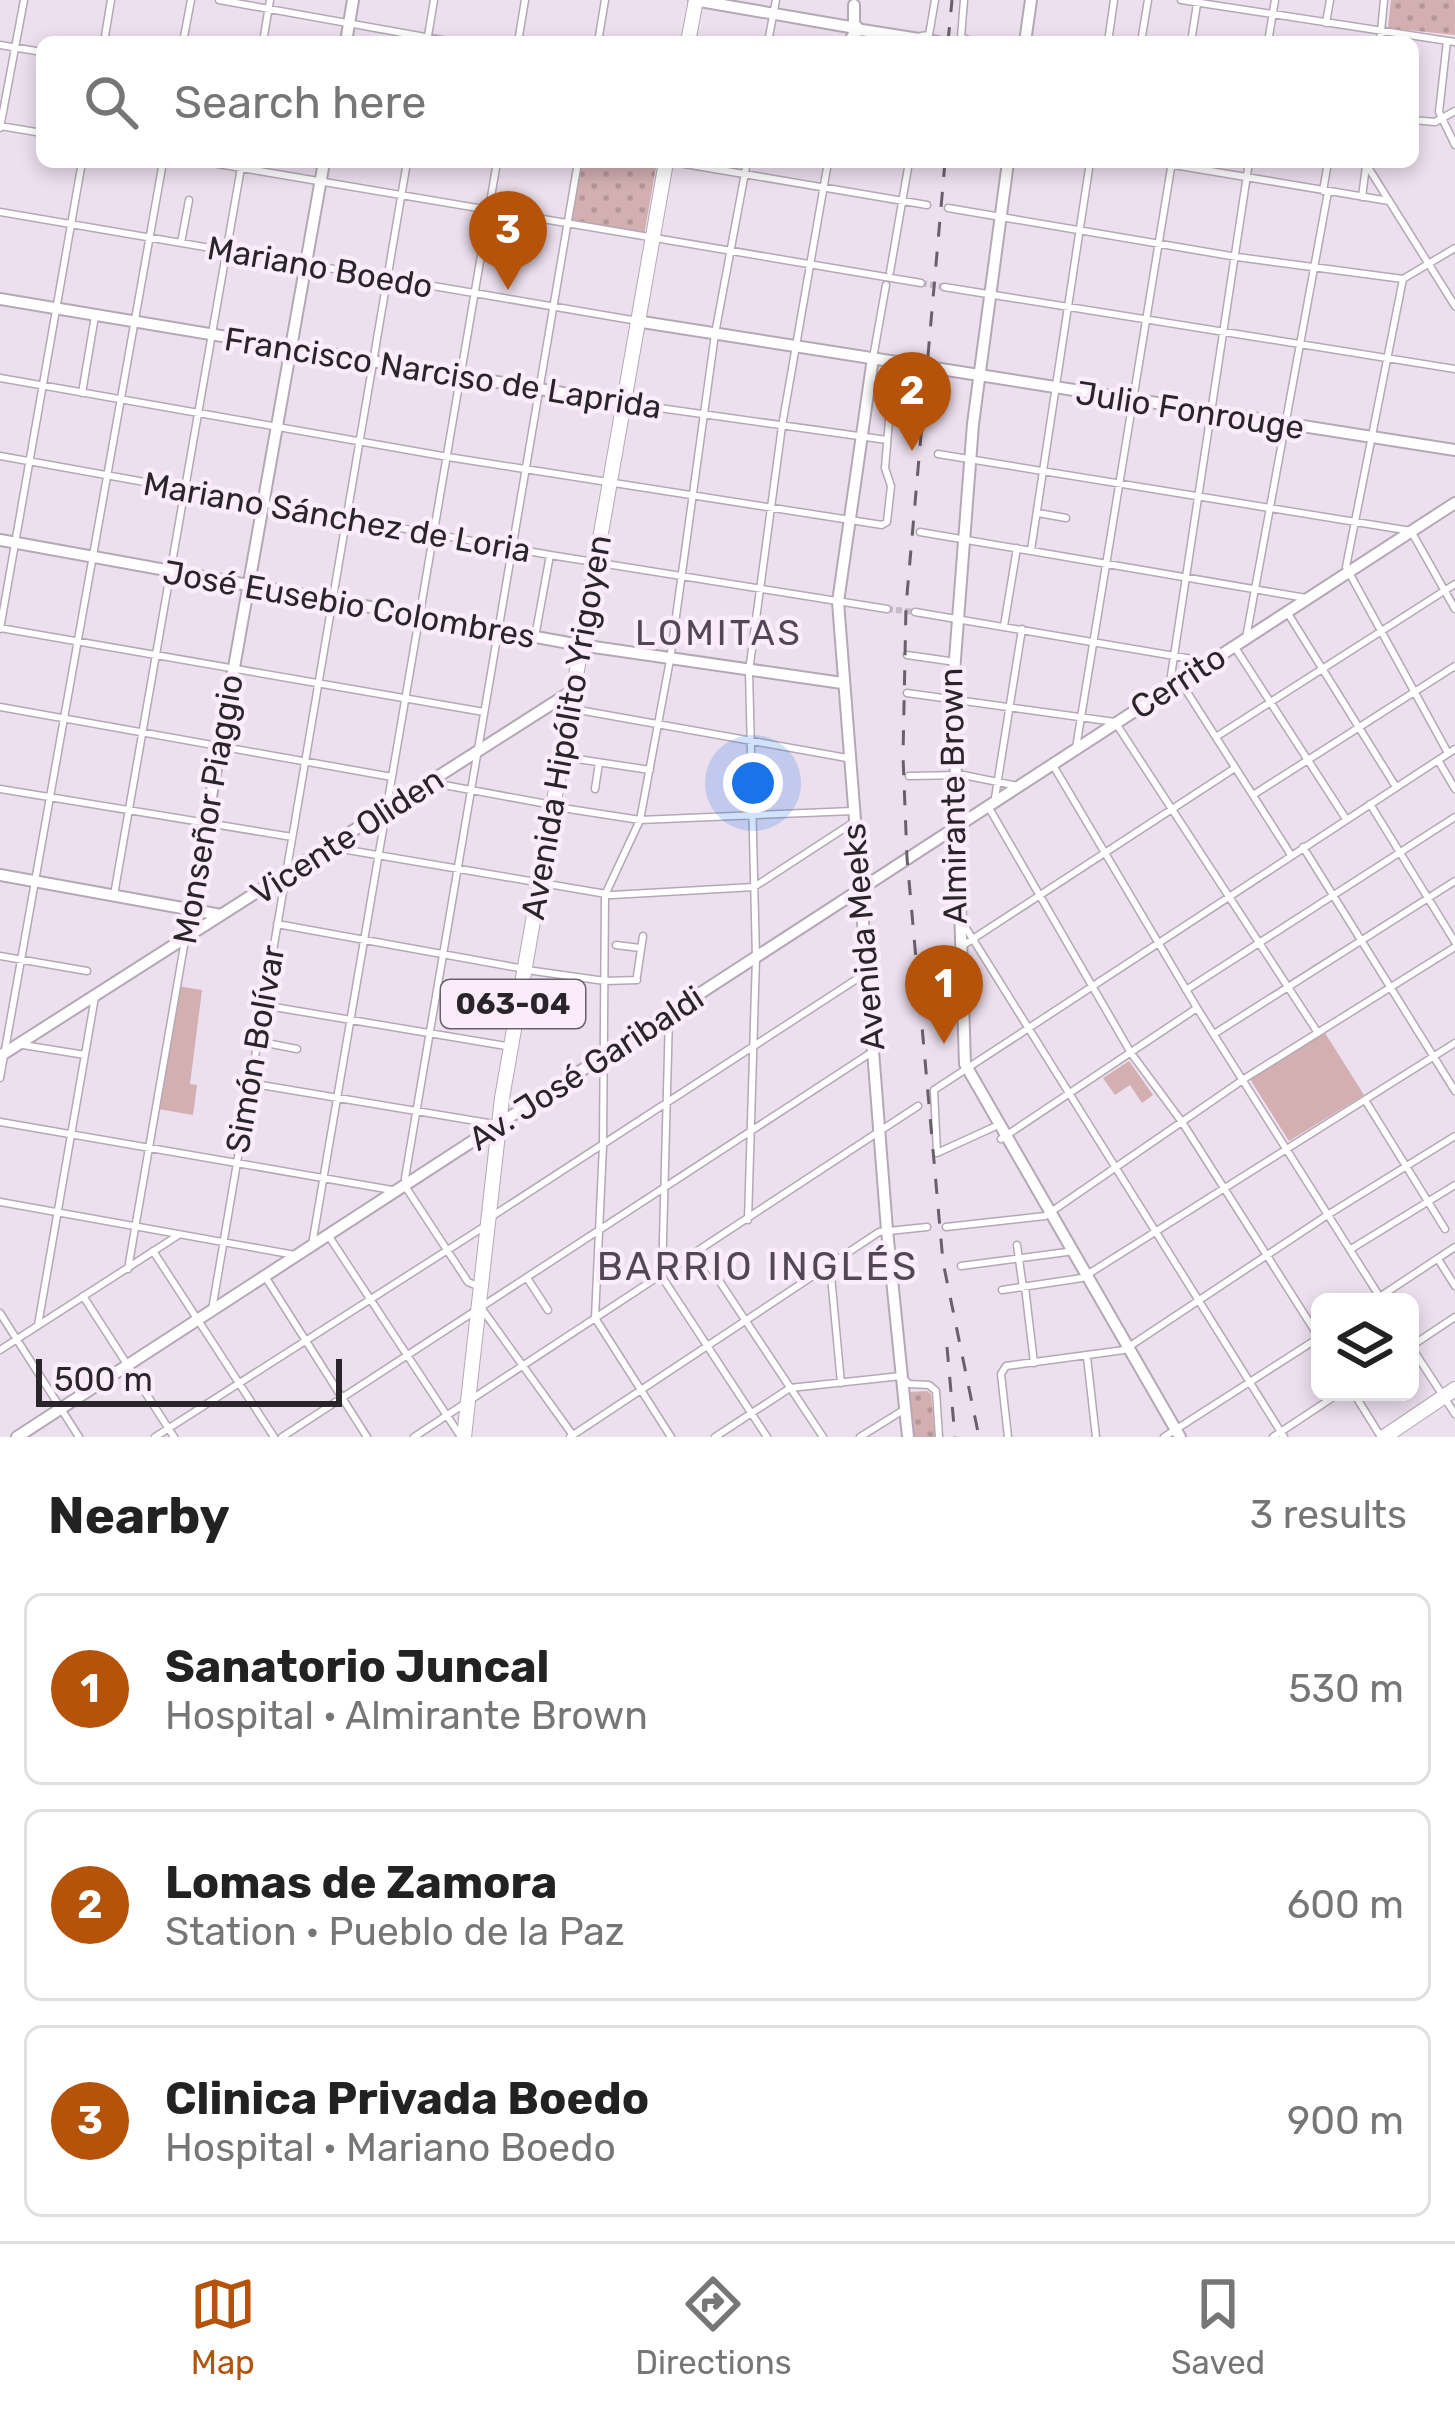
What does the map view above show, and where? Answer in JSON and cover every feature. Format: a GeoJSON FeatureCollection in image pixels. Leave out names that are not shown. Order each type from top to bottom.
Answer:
{"type":"FeatureCollection","features":[{"type":"Feature","properties":{"kind":"main road"},"geometry":{"type":"LineString","coordinates":[[686,36],[693,0]]}},
{"type":"Feature","properties":{"kind":"main road","name":"Avenida Hipólito Yrigoyen"},"geometry":{"type":"LineString","coordinates":[[494,1125],[566,700],[666,168]]}},
{"type":"Feature","properties":{"kind":"main road","name":"Avenida Hipólito Yrigoyen"},"geometry":{"type":"LineString","coordinates":[[549,805],[561,757],[566,700]]}},
{"type":"Feature","properties":{"kind":"main road","name":"Avenida Hipólito Yrigoyen"},"geometry":{"type":"LineString","coordinates":[[460,1436],[494,1125],[521,969]]}},
{"type":"Feature","properties":{"kind":"main road"},"geometry":{"type":"LineString","coordinates":[[1382,1437],[1449,1393]]}},
{"type":"Feature","properties":{"kind":"street"},"geometry":{"type":"LineString","coordinates":[[24,0],[0,127],[36,132]]}},
{"type":"Feature","properties":{"kind":"street"},"geometry":{"type":"LineString","coordinates":[[105,36],[111,0]]}},
{"type":"Feature","properties":{"kind":"street"},"geometry":{"type":"LineString","coordinates":[[184,36],[191,0]]}},
{"type":"Feature","properties":{"kind":"street"},"geometry":{"type":"LineString","coordinates":[[219,0],[270,5],[408,36]]}},
{"type":"Feature","properties":{"kind":"street"},"geometry":{"type":"LineString","coordinates":[[347,36],[353,0]]}},
{"type":"Feature","properties":{"kind":"street"},"geometry":{"type":"LineString","coordinates":[[429,36],[434,0]]}},
{"type":"Feature","properties":{"kind":"street"},"geometry":{"type":"LineString","coordinates":[[519,36],[525,0]]}},
{"type":"Feature","properties":{"kind":"street"},"geometry":{"type":"LineString","coordinates":[[599,36],[605,0]]}},
{"type":"Feature","properties":{"kind":"street"},"geometry":{"type":"LineString","coordinates":[[693,0],[774,7],[899,36]]}},
{"type":"Feature","properties":{"kind":"street"},"geometry":{"type":"LineString","coordinates":[[892,35],[929,35],[935,0]]}},
{"type":"Feature","properties":{"kind":"street"},"geometry":{"type":"LineString","coordinates":[[963,36],[964,0]]}},
{"type":"Feature","properties":{"kind":"street"},"geometry":{"type":"LineString","coordinates":[[1023,36],[1029,0]]}},
{"type":"Feature","properties":{"kind":"street"},"geometry":{"type":"LineString","coordinates":[[1109,36],[1114,0]]}},
{"type":"Feature","properties":{"kind":"street"},"geometry":{"type":"LineString","coordinates":[[1142,36],[1148,0]]}},
{"type":"Feature","properties":{"kind":"street"},"geometry":{"type":"LineString","coordinates":[[1181,0],[1326,23],[1373,36]]}},
{"type":"Feature","properties":{"kind":"street"},"geometry":{"type":"LineString","coordinates":[[1269,36],[1274,0]]}},
{"type":"Feature","properties":{"kind":"street"},"geometry":{"type":"LineString","coordinates":[[1326,23],[1330,0]]}},
{"type":"Feature","properties":{"kind":"street"},"geometry":{"type":"LineString","coordinates":[[1380,36],[1384,0]]}},
{"type":"Feature","properties":{"kind":"street"},"geometry":{"type":"LineString","coordinates":[[1192,36],[1197,2]]}},
{"type":"Feature","properties":{"kind":"street"},"geometry":{"type":"LineString","coordinates":[[853,36],[855,3]]}},
{"type":"Feature","properties":{"kind":"street"},"geometry":{"type":"LineString","coordinates":[[264,36],[270,5]]}},
{"type":"Feature","properties":{"kind":"street"},"geometry":{"type":"LineString","coordinates":[[1419,40],[1451,42],[1440,120],[1455,145]]}},
{"type":"Feature","properties":{"kind":"street"},"geometry":{"type":"LineString","coordinates":[[0,45],[36,51]]}},
{"type":"Feature","properties":{"kind":"street"},"geometry":{"type":"LineString","coordinates":[[1419,120],[1440,120],[1455,111]]}},
{"type":"Feature","properties":{"kind":"street"},"geometry":{"type":"LineString","coordinates":[[81,168],[0,628],[484,712]]}},
{"type":"Feature","properties":{"kind":"street"},"geometry":{"type":"LineString","coordinates":[[0,1078],[162,168]]}},
{"type":"Feature","properties":{"kind":"street"},"geometry":{"type":"LineString","coordinates":[[114,895],[241,168]]}},
{"type":"Feature","properties":{"kind":"street"},"geometry":{"type":"LineString","coordinates":[[256,168],[923,284],[886,278]]}},
{"type":"Feature","properties":{"kind":"street","name":"Monseñor Piaggio"},"geometry":{"type":"LineString","coordinates":[[128,1269],[323,168]]}},
{"type":"Feature","properties":{"kind":"street","name":"Simón Bolívar"},"geometry":{"type":"LineString","coordinates":[[212,1310],[405,168]]}},
{"type":"Feature","properties":{"kind":"street"},"geometry":{"type":"LineString","coordinates":[[312,1245],[496,168]]}},
{"type":"Feature","properties":{"kind":"street"},"geometry":{"type":"LineString","coordinates":[[400,1187],[577,168]]}},
{"type":"Feature","properties":{"kind":"street"},"geometry":{"type":"LineString","coordinates":[[706,168],[927,206]]}},
{"type":"Feature","properties":{"kind":"street"},"geometry":{"type":"LineString","coordinates":[[669,1436],[595,1321],[603,1146],[605,895],[640,820],[650,770],[715,334],[746,168]]}},
{"type":"Feature","properties":{"kind":"street"},"geometry":{"type":"LineString","coordinates":[[748,1220],[756,958],[749,671],[782,426],[827,168]]}},
{"type":"Feature","properties":{"kind":"street"},"geometry":{"type":"LineString","coordinates":[[873,358],[908,168]]}},
{"type":"Feature","properties":{"kind":"street","name":"Almirante Brown"},"geometry":{"type":"LineString","coordinates":[[950,698],[968,459],[1005,168]]}},
{"type":"Feature","properties":{"kind":"street"},"geometry":{"type":"LineString","coordinates":[[1031,550],[1089,168]]}},
{"type":"Feature","properties":{"kind":"street"},"geometry":{"type":"LineString","coordinates":[[1076,748],[1170,168]]}},
{"type":"Feature","properties":{"kind":"street"},"geometry":{"type":"LineString","coordinates":[[1197,168],[1389,201]]}},
{"type":"Feature","properties":{"kind":"street"},"geometry":{"type":"LineString","coordinates":[[1249,168],[1172,653],[1174,685],[1216,737],[1291,855]]}},
{"type":"Feature","properties":{"kind":"street"},"geometry":{"type":"LineString","coordinates":[[1246,638],[1314,269],[1328,168]]}},
{"type":"Feature","properties":{"kind":"street"},"geometry":{"type":"LineString","coordinates":[[1362,197],[1365,168]]}},
{"type":"Feature","properties":{"kind":"street"},"geometry":{"type":"LineString","coordinates":[[1369,168],[1455,306]]}},
{"type":"Feature","properties":{"kind":"street"},"geometry":{"type":"LineString","coordinates":[[181,243],[189,200]]}},
{"type":"Feature","properties":{"kind":"street"},"geometry":{"type":"LineString","coordinates":[[948,208],[1237,257],[1403,279],[1455,248]]}},
{"type":"Feature","properties":{"kind":"street","name":"Mariano Boedo"},"geometry":{"type":"LineString","coordinates":[[0,212],[925,367]]}},
{"type":"Feature","properties":{"kind":"street"},"geometry":{"type":"LineString","coordinates":[[886,278],[921,283]]}},
{"type":"Feature","properties":{"kind":"street"},"geometry":{"type":"LineString","coordinates":[[994,1127],[939,1154],[933,1092],[1451,751],[1347,572],[1403,279]]}},
{"type":"Feature","properties":{"kind":"street"},"geometry":{"type":"LineString","coordinates":[[944,284],[987,294],[940,288],[944,284]]}},
{"type":"Feature","properties":{"kind":"street"},"geometry":{"type":"LineString","coordinates":[[944,287],[1455,369]]}},
{"type":"Feature","properties":{"kind":"street","name":"Francisco Narciso de Laprida"},"geometry":{"type":"LineString","coordinates":[[0,299],[461,379],[887,440]]}},
{"type":"Feature","properties":{"kind":"street"},"geometry":{"type":"LineString","coordinates":[[82,393],[95,316]]}},
{"type":"Feature","properties":{"kind":"street","name":"Avenida Meeks"},"geometry":{"type":"LineString","coordinates":[[873,358],[838,602],[847,758],[908,1437]]}},
{"type":"Feature","properties":{"kind":"street"},"geometry":{"type":"LineString","coordinates":[[0,378],[448,457],[885,525],[891,488],[885,468],[894,361]]}},
{"type":"Feature","properties":{"kind":"street","name":"Julio Fonrouge"},"geometry":{"type":"LineString","coordinates":[[925,367],[1455,450]]}},
{"type":"Feature","properties":{"kind":"street"},"geometry":{"type":"LineString","coordinates":[[938,454],[1411,531],[1455,609]]}},
{"type":"Feature","properties":{"kind":"street","name":"Mariano Sánchez de Loria"},"geometry":{"type":"LineString","coordinates":[[0,456],[434,535],[887,609]]}},
{"type":"Feature","properties":{"kind":"street","name":"Cerrito"},"geometry":{"type":"LineString","coordinates":[[860,891],[1455,502]]}},
{"type":"Feature","properties":{"kind":"street"},"geometry":{"type":"LineString","coordinates":[[1038,513],[1066,518]]}},
{"type":"Feature","properties":{"kind":"street"},"geometry":{"type":"LineString","coordinates":[[920,532],[1306,598]]}},
{"type":"Feature","properties":{"kind":"street","name":"José Eusebio Colombres"},"geometry":{"type":"LineString","coordinates":[[0,540],[577,645],[842,683]]}},
{"type":"Feature","properties":{"kind":"street"},"geometry":{"type":"LineString","coordinates":[[1004,626],[1017,548]]}},
{"type":"Feature","properties":{"kind":"street"},"geometry":{"type":"LineString","coordinates":[[535,637],[550,555]]}},
{"type":"Feature","properties":{"kind":"street"},"geometry":{"type":"LineString","coordinates":[[1216,737],[1455,584]]}},
{"type":"Feature","properties":{"kind":"street"},"geometry":{"type":"LineString","coordinates":[[1286,611],[1396,787]]}},
{"type":"Feature","properties":{"kind":"street"},"geometry":{"type":"LineString","coordinates":[[915,612],[1210,662]]}},
{"type":"Feature","properties":{"kind":"street","name":"Almirante Brown"},"geometry":{"type":"LineString","coordinates":[[955,618],[949,661],[952,775],[964,944]]}},
{"type":"Feature","properties":{"kind":"street"},"geometry":{"type":"LineString","coordinates":[[1022,629],[992,804],[1131,1053],[1182,1122],[1311,1324]]}},
{"type":"Feature","properties":{"kind":"street"},"geometry":{"type":"LineString","coordinates":[[1234,646],[1346,819]]}},
{"type":"Feature","properties":{"kind":"street"},"geometry":{"type":"LineString","coordinates":[[907,656],[949,661]]}},
{"type":"Feature","properties":{"kind":"street"},"geometry":{"type":"LineString","coordinates":[[1253,795],[1455,666]]}},
{"type":"Feature","properties":{"kind":"street"},"geometry":{"type":"LineString","coordinates":[[907,693],[1115,722],[1318,1033]]}},
{"type":"Feature","properties":{"kind":"street"},"geometry":{"type":"LineString","coordinates":[[566,700],[658,724],[847,758]]}},
{"type":"Feature","properties":{"kind":"street","name":"Vicente Oliden"},"geometry":{"type":"LineString","coordinates":[[6,1048],[566,700]]}},
{"type":"Feature","properties":{"kind":"street"},"geometry":{"type":"LineString","coordinates":[[0,707],[392,777]]}},
{"type":"Feature","properties":{"kind":"street"},"geometry":{"type":"LineString","coordinates":[[561,757],[650,770]]}},
{"type":"Feature","properties":{"kind":"street"},"geometry":{"type":"LineString","coordinates":[[1438,760],[1455,789]]}},
{"type":"Feature","properties":{"kind":"street"},"geometry":{"type":"LineString","coordinates":[[595,789],[599,763]]}},
{"type":"Feature","properties":{"kind":"street"},"geometry":{"type":"LineString","coordinates":[[1052,764],[1374,1293]]}},
{"type":"Feature","properties":{"kind":"street"},"geometry":{"type":"LineString","coordinates":[[1235,768],[964,944],[1027,1029],[1283,1434]]}},
{"type":"Feature","properties":{"kind":"street"},"geometry":{"type":"LineString","coordinates":[[909,776],[952,775],[1018,786]]}},
{"type":"Feature","properties":{"kind":"street"},"geometry":{"type":"LineString","coordinates":[[430,782],[640,820],[854,816]]}},
{"type":"Feature","properties":{"kind":"street"},"geometry":{"type":"LineString","coordinates":[[0,789],[292,837]]}},
{"type":"Feature","properties":{"kind":"street"},"geometry":{"type":"LineString","coordinates":[[946,1227],[1048,1214],[1244,1079],[1455,944],[1370,805]]}},
{"type":"Feature","properties":{"kind":"street"},"geometry":{"type":"LineString","coordinates":[[330,847],[605,895],[754,887],[854,816]]}},
{"type":"Feature","properties":{"kind":"street"},"geometry":{"type":"LineString","coordinates":[[1186,989],[1455,818]]}},
{"type":"Feature","properties":{"kind":"street","name":"Almirante Brown"},"geometry":{"type":"LineString","coordinates":[[955,828],[964,944],[964,1070],[1004,1137]]}},
{"type":"Feature","properties":{"kind":"street"},"geometry":{"type":"LineString","coordinates":[[1303,848],[1455,1091]]}},
{"type":"Feature","properties":{"kind":"street"},"geometry":{"type":"LineString","coordinates":[[0,875],[224,915]]}},
{"type":"Feature","properties":{"kind":"street"},"geometry":{"type":"LineString","coordinates":[[1214,1034],[1455,881]]}},
{"type":"Feature","properties":{"kind":"street","name":"Av. José Garibaldi"},"geometry":{"type":"LineString","coordinates":[[17,1437],[860,891]]}},
{"type":"Feature","properties":{"kind":"street"},"geometry":{"type":"LineString","coordinates":[[277,924],[521,969],[605,979],[635,979],[643,936]]}},
{"type":"Feature","properties":{"kind":"street"},"geometry":{"type":"LineString","coordinates":[[172,945],[181,957]]}},
{"type":"Feature","properties":{"kind":"street"},"geometry":{"type":"LineString","coordinates":[[616,945],[640,948]]}},
{"type":"Feature","properties":{"kind":"street"},"geometry":{"type":"LineString","coordinates":[[0,956],[87,971]]}},
{"type":"Feature","properties":{"kind":"street"},"geometry":{"type":"LineString","coordinates":[[155,1437],[866,973]]}},
{"type":"Feature","properties":{"kind":"street"},"geometry":{"type":"LineString","coordinates":[[38,1325],[96,993]]}},
{"type":"Feature","properties":{"kind":"street"},"geometry":{"type":"LineString","coordinates":[[262,1004],[506,1046]]}},
{"type":"Feature","properties":{"kind":"street"},"geometry":{"type":"LineString","coordinates":[[1004,1137],[1197,1007]]}},
{"type":"Feature","properties":{"kind":"street"},"geometry":{"type":"LineString","coordinates":[[668,1016],[662,1277],[767,1437]]}},
{"type":"Feature","properties":{"kind":"street"},"geometry":{"type":"LineString","coordinates":[[256,1041],[297,1048]]}},
{"type":"Feature","properties":{"kind":"street"},"geometry":{"type":"LineString","coordinates":[[1002,1290],[1084,1277],[1455,1043]]}},
{"type":"Feature","properties":{"kind":"street"},"geometry":{"type":"LineString","coordinates":[[6,1048],[85,1055]]}},
{"type":"Feature","properties":{"kind":"street"},"geometry":{"type":"LineString","coordinates":[[154,1251],[278,1437],[873,1052]]}},
{"type":"Feature","properties":{"kind":"street","name":"Almirante Brown"},"geometry":{"type":"LineString","coordinates":[[964,1070],[1173,1435]]}},
{"type":"Feature","properties":{"kind":"street"},"geometry":{"type":"LineString","coordinates":[[248,1083],[494,1125]]}},
{"type":"Feature","properties":{"kind":"street"},"geometry":{"type":"LineString","coordinates":[[1365,1100],[1445,1229]]}},
{"type":"Feature","properties":{"kind":"street"},"geometry":{"type":"LineString","coordinates":[[414,1437],[918,1106]]}},
{"type":"Feature","properties":{"kind":"street"},"geometry":{"type":"LineString","coordinates":[[0,1123],[400,1187],[477,1287]]}},
{"type":"Feature","properties":{"kind":"street"},"geometry":{"type":"LineString","coordinates":[[1008,1437],[1001,1374],[1006,1366],[1127,1348],[1455,1136]]}},
{"type":"Feature","properties":{"kind":"street"},"geometry":{"type":"LineString","coordinates":[[1351,1249],[1455,1185]]}},
{"type":"Feature","properties":{"kind":"street"},"geometry":{"type":"LineString","coordinates":[[0,1202],[295,1255]]}},
{"type":"Feature","properties":{"kind":"street","name":"Almirante Brown"},"geometry":{"type":"LineString","coordinates":[[1048,1214],[1084,1277]]}},
{"type":"Feature","properties":{"kind":"street"},"geometry":{"type":"LineString","coordinates":[[475,1311],[486,1311],[572,1436],[887,1230],[927,1227]]}},
{"type":"Feature","properties":{"kind":"street"},"geometry":{"type":"LineString","coordinates":[[0,1350],[180,1234]]}},
{"type":"Feature","properties":{"kind":"street"},"geometry":{"type":"LineString","coordinates":[[328,1234],[460,1436]]}},
{"type":"Feature","properties":{"kind":"street"},"geometry":{"type":"LineString","coordinates":[[1017,1245],[1034,1363]]}},
{"type":"Feature","properties":{"kind":"street"},"geometry":{"type":"LineString","coordinates":[[1388,1293],[1455,1246]]}},
{"type":"Feature","properties":{"kind":"street"},"geometry":{"type":"LineString","coordinates":[[700,1252],[823,1437]]}},
{"type":"Feature","properties":{"kind":"street"},"geometry":{"type":"LineString","coordinates":[[961,1266],[1067,1252]]}},
{"type":"Feature","properties":{"kind":"street"},"geometry":{"type":"LineString","coordinates":[[1437,1258],[1455,1286]]}},
{"type":"Feature","properties":{"kind":"street"},"geometry":{"type":"LineString","coordinates":[[830,1264],[842,1383]]}},
{"type":"Feature","properties":{"kind":"street"},"geometry":{"type":"LineString","coordinates":[[264,1275],[368,1437]]}},
{"type":"Feature","properties":{"kind":"street"},"geometry":{"type":"LineString","coordinates":[[527,1278],[548,1310]]}},
{"type":"Feature","properties":{"kind":"street"},"geometry":{"type":"LineString","coordinates":[[83,1296],[174,1437]]}},
{"type":"Feature","properties":{"kind":"street"},"geometry":{"type":"LineString","coordinates":[[0,1313],[79,1437]]}},
{"type":"Feature","properties":{"kind":"street"},"geometry":{"type":"LineString","coordinates":[[1419,1340],[1455,1317]]}},
{"type":"Feature","properties":{"kind":"street"},"geometry":{"type":"LineString","coordinates":[[1173,1435],[1311,1344]]}},
{"type":"Feature","properties":{"kind":"street"},"geometry":{"type":"LineString","coordinates":[[1087,1357],[1096,1437]]}},
{"type":"Feature","properties":{"kind":"street"},"geometry":{"type":"LineString","coordinates":[[1419,1357],[1449,1393],[1455,1414]]}},
{"type":"Feature","properties":{"kind":"street"},"geometry":{"type":"LineString","coordinates":[[715,1437],[790,1388],[901,1376],[909,1384],[929,1385],[936,1391],[939,1437]]}},
{"type":"Feature","properties":{"kind":"street"},"geometry":{"type":"LineString","coordinates":[[1273,1437],[1329,1401]]}},
{"type":"Feature","properties":{"kind":"street"},"geometry":{"type":"LineString","coordinates":[[1359,1401],[1382,1437]]}},
{"type":"Feature","properties":{"kind":"street"},"geometry":{"type":"LineString","coordinates":[[860,1437],[905,1409]]}},
{"type":"Feature","properties":{"kind":"shaded area"},"geometry":{"type":"Polygon","coordinates":[[[1391,0],[1455,0],[1455,35],[1388,28],[1391,0]]]}},
{"type":"Feature","properties":{"kind":"shaded area"},"geometry":{"type":"Polygon","coordinates":[[[580,168],[656,168],[644,235],[571,222],[580,168]]]}},
{"type":"Feature","properties":{"kind":"shaded area"},"geometry":{"type":"Polygon","coordinates":[[[177,986],[202,990],[190,1084],[197,1085],[193,1115],[158,1109],[177,986]]]}},
{"type":"Feature","properties":{"kind":"shaded area"},"geometry":{"type":"Polygon","coordinates":[[[1325,1033],[1364,1095],[1289,1141],[1250,1079],[1325,1033]]]}},
{"type":"Feature","properties":{"kind":"shaded area"},"geometry":{"type":"Polygon","coordinates":[[[1129,1061],[1153,1095],[1142,1103],[1130,1085],[1115,1095],[1103,1078],[1129,1061]]]}},
{"type":"Feature","properties":{"kind":"shaded area"},"geometry":{"type":"Polygon","coordinates":[[[927,1391],[935,1437],[913,1437],[909,1392],[927,1391]]]}},
{"type":"Feature","properties":{"kind":"tunnel"},"geometry":{"type":"LineString","coordinates":[[921,283],[944,287]]}},
{"type":"Feature","properties":{"kind":"tunnel"},"geometry":{"type":"LineString","coordinates":[[887,609],[915,612]]}},
{"type":"Feature","properties":{"kind":"railway"},"geometry":{"type":"LineString","coordinates":[[949,36],[952,0]]}},
{"type":"Feature","properties":{"kind":"railway"},"geometry":{"type":"LineString","coordinates":[[944,168],[906,606],[903,756],[907,858],[943,1262],[979,1437]]}},
{"type":"Feature","properties":{"kind":"railway"},"geometry":{"type":"LineString","coordinates":[[947,1347],[955,1437]]}},
{"type":"Feature","properties":{"kind":"place","name":"Clinica Privada Boedo"},"geometry":{"type":"Point","coordinates":[508,290]}},
{"type":"Feature","properties":{"kind":"place","name":"Lomas de Zamora"},"geometry":{"type":"Point","coordinates":[912,451]}},
{"type":"Feature","properties":{"kind":"place","name":"Sanatorio Juncal"},"geometry":{"type":"Point","coordinates":[944,1044]}},
{"type":"Feature","properties":{"kind":"district","name":"LOMITAS"},"geometry":{"type":"Point","coordinates":[719,632]}},
{"type":"Feature","properties":{"kind":"district","name":"BARRIO INGLÉS"},"geometry":{"type":"Point","coordinates":[758,1267]}}]}
